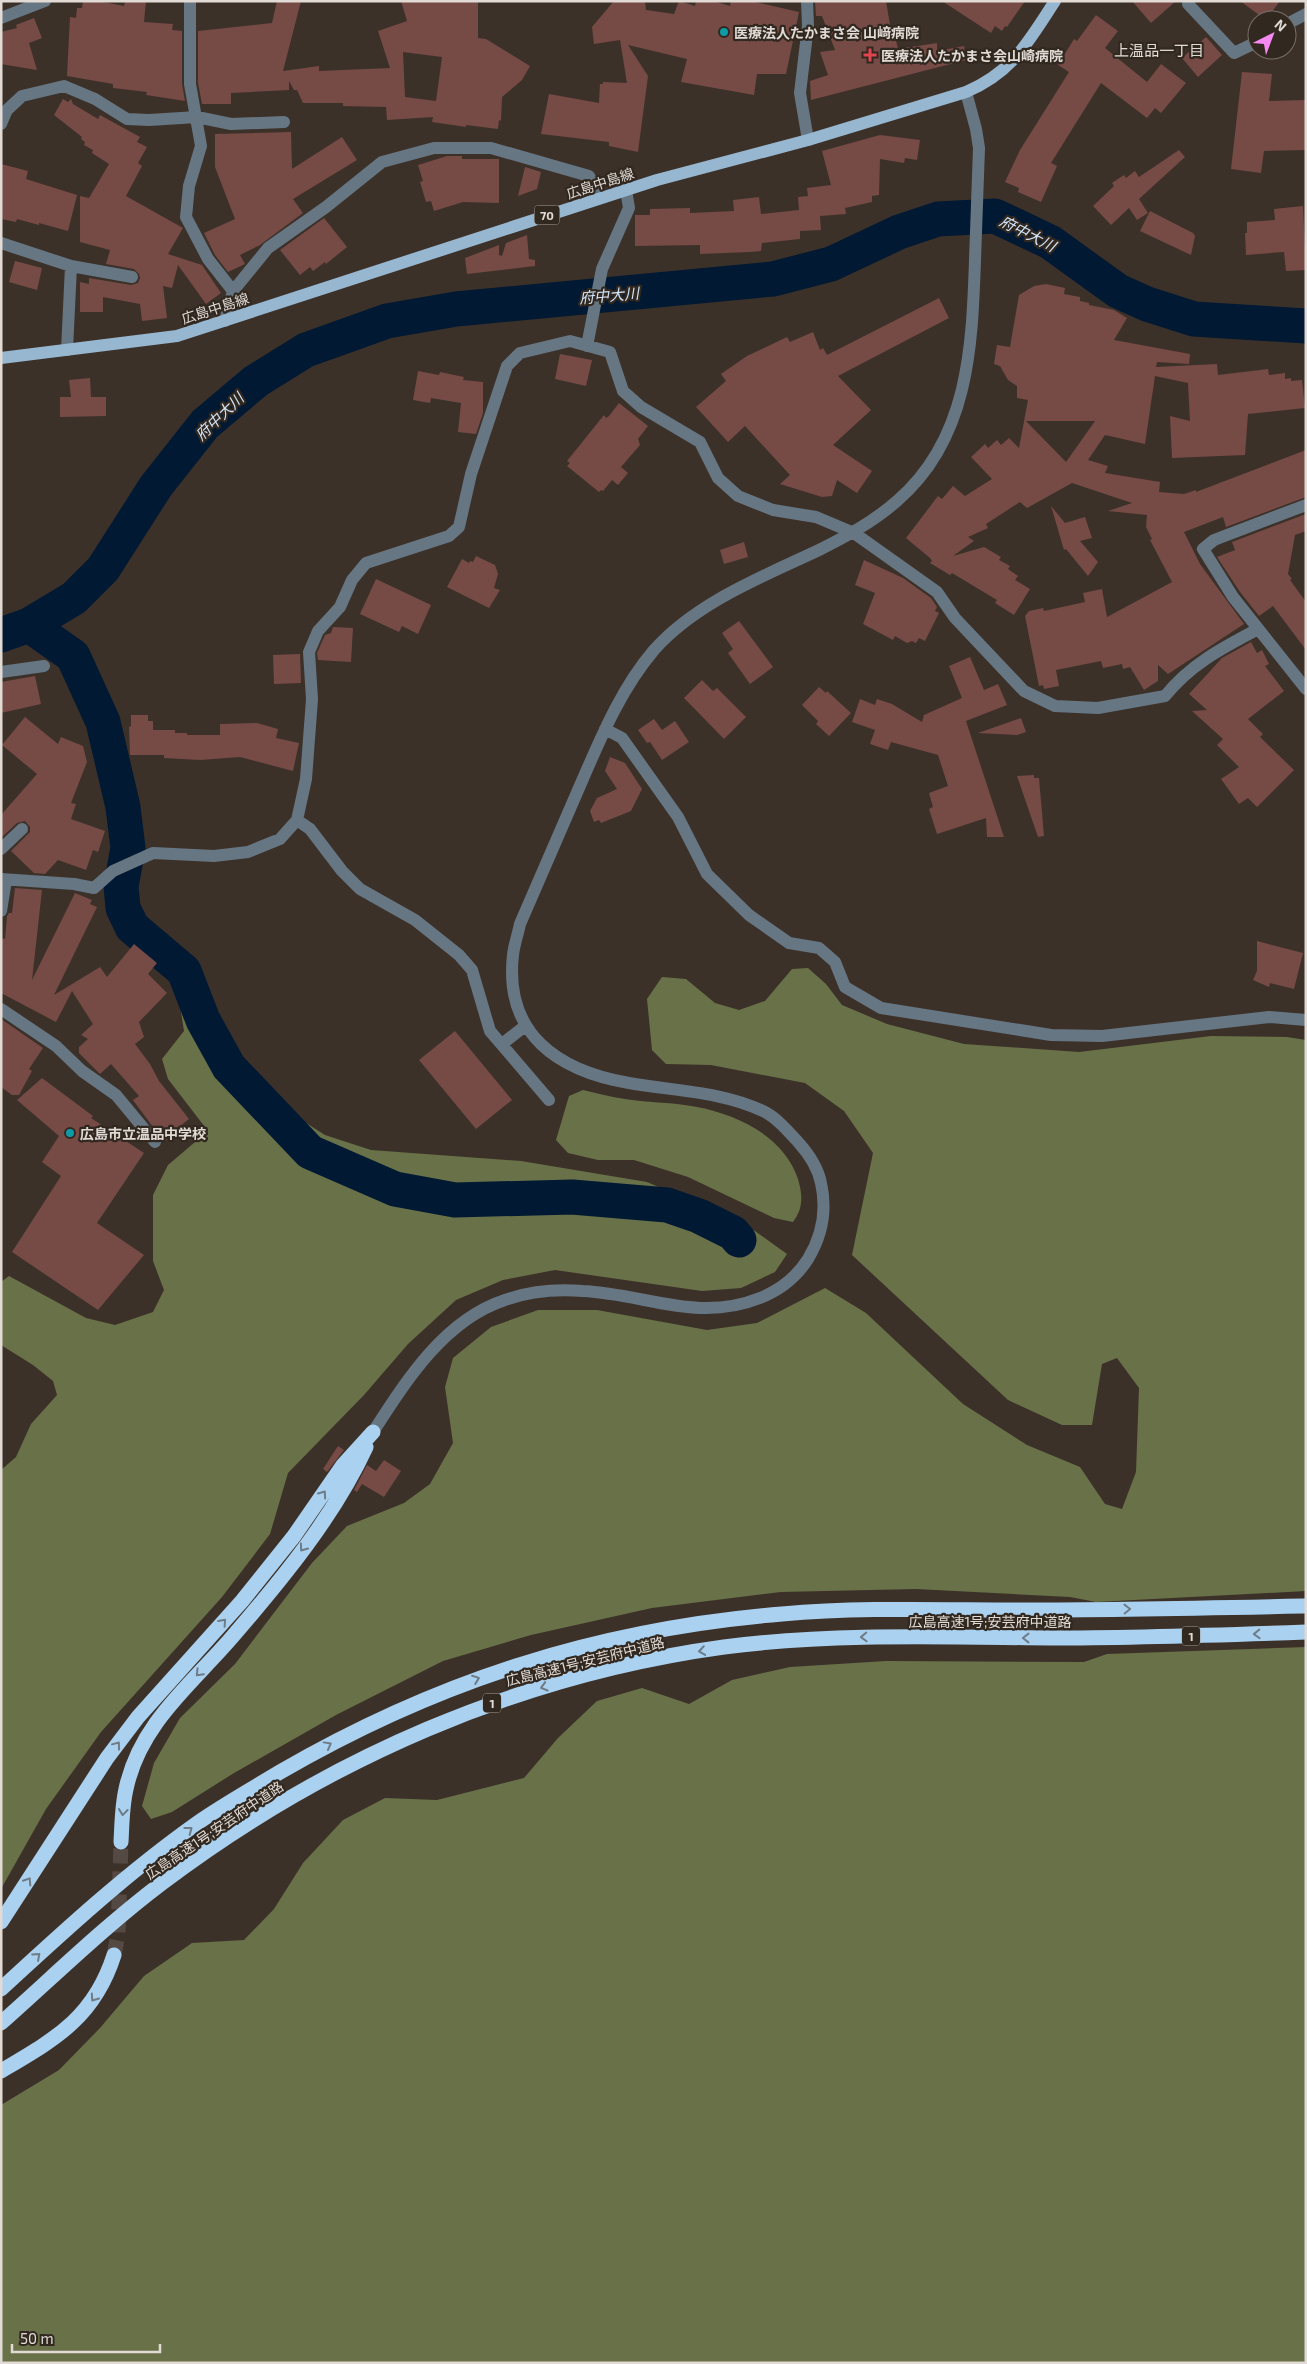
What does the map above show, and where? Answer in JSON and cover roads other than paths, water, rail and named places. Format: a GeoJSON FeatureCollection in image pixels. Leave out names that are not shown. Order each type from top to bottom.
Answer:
{"type":"FeatureCollection","features":[{"type":"Feature","properties":{"kind":"highway"},"geometry":{"type":"LineString","coordinates":[[121,1842],[126,1790],[132,1768],[152,1728],[164,1710],[231,1638],[291,1565],[354,1473],[373,1432]]}},
{"type":"Feature","properties":{"kind":"highway"},"geometry":{"type":"LineString","coordinates":[[1,1922],[107,1758],[138,1717],[242,1601],[294,1536],[343,1465],[373,1432]]}},
{"type":"Feature","properties":{"kind":"highway","name":"広島高速1号;安芸府中道路"},"geometry":{"type":"LineString","coordinates":[[1,1989],[145,1863],[197,1824],[243,1794],[344,1736],[399,1709],[498,1670],[620,1638],[666,1629],[779,1614],[897,1609],[1078,1610],[1306,1606]]}},
{"type":"Feature","properties":{"kind":"highway","name":"広島高速1号;安芸府中道路"},"geometry":{"type":"LineString","coordinates":[[1,2023],[113,1922],[162,1884],[252,1822],[357,1760],[446,1720],[504,1698],[616,1667],[725,1647],[859,1638],[1075,1638],[1306,1632]]}},
{"type":"Feature","properties":{"kind":"highway"},"geometry":{"type":"LineString","coordinates":[[1,2071],[58,2036],[75,2022],[101,1988],[114,1954]]}},
{"type":"Feature","properties":{"kind":"main road","name":"広島中島線"},"geometry":{"type":"LineString","coordinates":[[1,358],[177,336],[600,198],[808,140],[966,92],[985,84],[1003,72],[1023,49],[1055,1]]}},
{"type":"Feature","properties":{"kind":"street"},"geometry":{"type":"LineString","coordinates":[[1,18],[46,1]]}},
{"type":"Feature","properties":{"kind":"street"},"geometry":{"type":"LineString","coordinates":[[190,1],[190,84],[201,146],[189,186],[186,217],[208,259],[233,291]]}},
{"type":"Feature","properties":{"kind":"street"},"geometry":{"type":"LineString","coordinates":[[808,1],[808,26],[800,93],[808,140]]}},
{"type":"Feature","properties":{"kind":"street"},"geometry":{"type":"LineString","coordinates":[[1188,4],[1234,53],[1247,47]]}},
{"type":"Feature","properties":{"kind":"street"},"geometry":{"type":"LineString","coordinates":[[1,124],[7,110],[22,96],[64,86],[95,99],[127,119],[149,120],[197,117],[231,124],[284,122]]}},
{"type":"Feature","properties":{"kind":"street"},"geometry":{"type":"LineString","coordinates":[[373,1432],[400,1390],[437,1345],[455,1327],[503,1300],[530,1293],[584,1290],[675,1307],[714,1310],[746,1304],[778,1291],[802,1268],[814,1249],[821,1230],[824,1210],[821,1181],[808,1153],[787,1129],[765,1112],[722,1097],[627,1083],[591,1075],[563,1062],[540,1045],[525,1026],[517,1009],[512,983],[513,954],[520,924],[605,728],[625,690],[655,649],[693,615],[750,583],[854,533],[898,500],[918,480],[935,457],[959,403],[967,373],[974,312],[979,148],[966,92]]}},
{"type":"Feature","properties":{"kind":"street"},"geometry":{"type":"LineString","coordinates":[[225,321],[233,291],[268,248],[326,207],[382,162],[434,148],[491,148],[589,176],[600,198]]}},
{"type":"Feature","properties":{"kind":"street"},"geometry":{"type":"LineString","coordinates":[[588,341],[602,269],[629,208],[626,190]]}},
{"type":"Feature","properties":{"kind":"street"},"geometry":{"type":"LineString","coordinates":[[1,243],[71,266],[132,277]]}},
{"type":"Feature","properties":{"kind":"street"},"geometry":{"type":"LineString","coordinates":[[67,350],[71,266]]}},
{"type":"Feature","properties":{"kind":"street"},"geometry":{"type":"LineString","coordinates":[[1,911],[4,880],[74,884],[94,888],[113,871],[153,853],[214,856],[248,852],[280,840],[297,820],[306,779],[312,700],[308,652],[318,631],[340,606],[352,580],[366,563],[449,536],[459,528],[471,474],[507,366],[520,353],[570,341],[588,341],[610,352],[623,391],[641,407],[700,442],[718,478],[738,496],[773,510],[816,517],[854,533],[937,592],[955,618],[1024,691],[1054,706],[1098,708],[1165,696],[1181,677],[1217,651],[1258,629]]}},
{"type":"Feature","properties":{"kind":"street"},"geometry":{"type":"LineString","coordinates":[[1306,505],[1214,540],[1203,549],[1234,597],[1306,690]]}},
{"type":"Feature","properties":{"kind":"street"},"geometry":{"type":"LineString","coordinates":[[1,672],[44,666]]}},
{"type":"Feature","properties":{"kind":"street"},"geometry":{"type":"LineString","coordinates":[[605,728],[622,738],[678,817],[707,874],[749,915],[789,943],[819,948],[835,962],[845,987],[881,1008],[1051,1035],[1102,1036],[1269,1017],[1306,1020]]}},
{"type":"Feature","properties":{"kind":"street"},"geometry":{"type":"LineString","coordinates":[[297,820],[310,829],[342,871],[360,889],[415,920],[459,955],[472,970],[490,1031],[549,1100]]}},
{"type":"Feature","properties":{"kind":"street"},"geometry":{"type":"LineString","coordinates":[[1,849],[22,829]]}},
{"type":"Feature","properties":{"kind":"street"},"geometry":{"type":"LineString","coordinates":[[1,1009],[56,1046],[82,1071],[116,1095],[155,1142]]}},
{"type":"Feature","properties":{"kind":"street"},"geometry":{"type":"LineString","coordinates":[[502,1044],[525,1026]]}},
{"type":"Feature","properties":{"kind":"waterway","name":"府中大川"},"geometry":{"type":"LineString","coordinates":[[1,635],[29,625],[74,598],[103,569],[156,486],[205,424],[256,381],[306,350],[387,321],[456,309],[773,279],[831,264],[899,232],[938,219],[995,216],[1050,242],[1118,291],[1147,304],[1194,319],[1306,326]]}},
{"type":"Feature","properties":{"kind":"waterway"},"geometry":{"type":"LineString","coordinates":[[29,625],[73,656],[103,722],[123,807],[128,848],[121,886],[123,908],[132,927],[184,971],[203,1020],[229,1067],[310,1152],[395,1189],[455,1200],[572,1197],[667,1205],[699,1216],[733,1233],[739,1240]]}},
{"type":"Feature","properties":{"kind":"tunnel"},"geometry":{"type":"LineString","coordinates":[[114,1955],[118,1934],[121,1842]]}},
{"type":"Feature","properties":{"kind":"place","name":"医療法人たかまさ会 山﨑病院"},"geometry":{"type":"Point","coordinates":[724,32]}},
{"type":"Feature","properties":{"kind":"place","name":"医療法人たかまさ会山崎病院"},"geometry":{"type":"Point","coordinates":[870,55]}},
{"type":"Feature","properties":{"kind":"place","name":"広島市立温品中学校"},"geometry":{"type":"Point","coordinates":[70,1133]}},
{"type":"Feature","properties":{"kind":"district","name":"上温品一丁目"},"geometry":{"type":"Point","coordinates":[1159,50]}}]}
